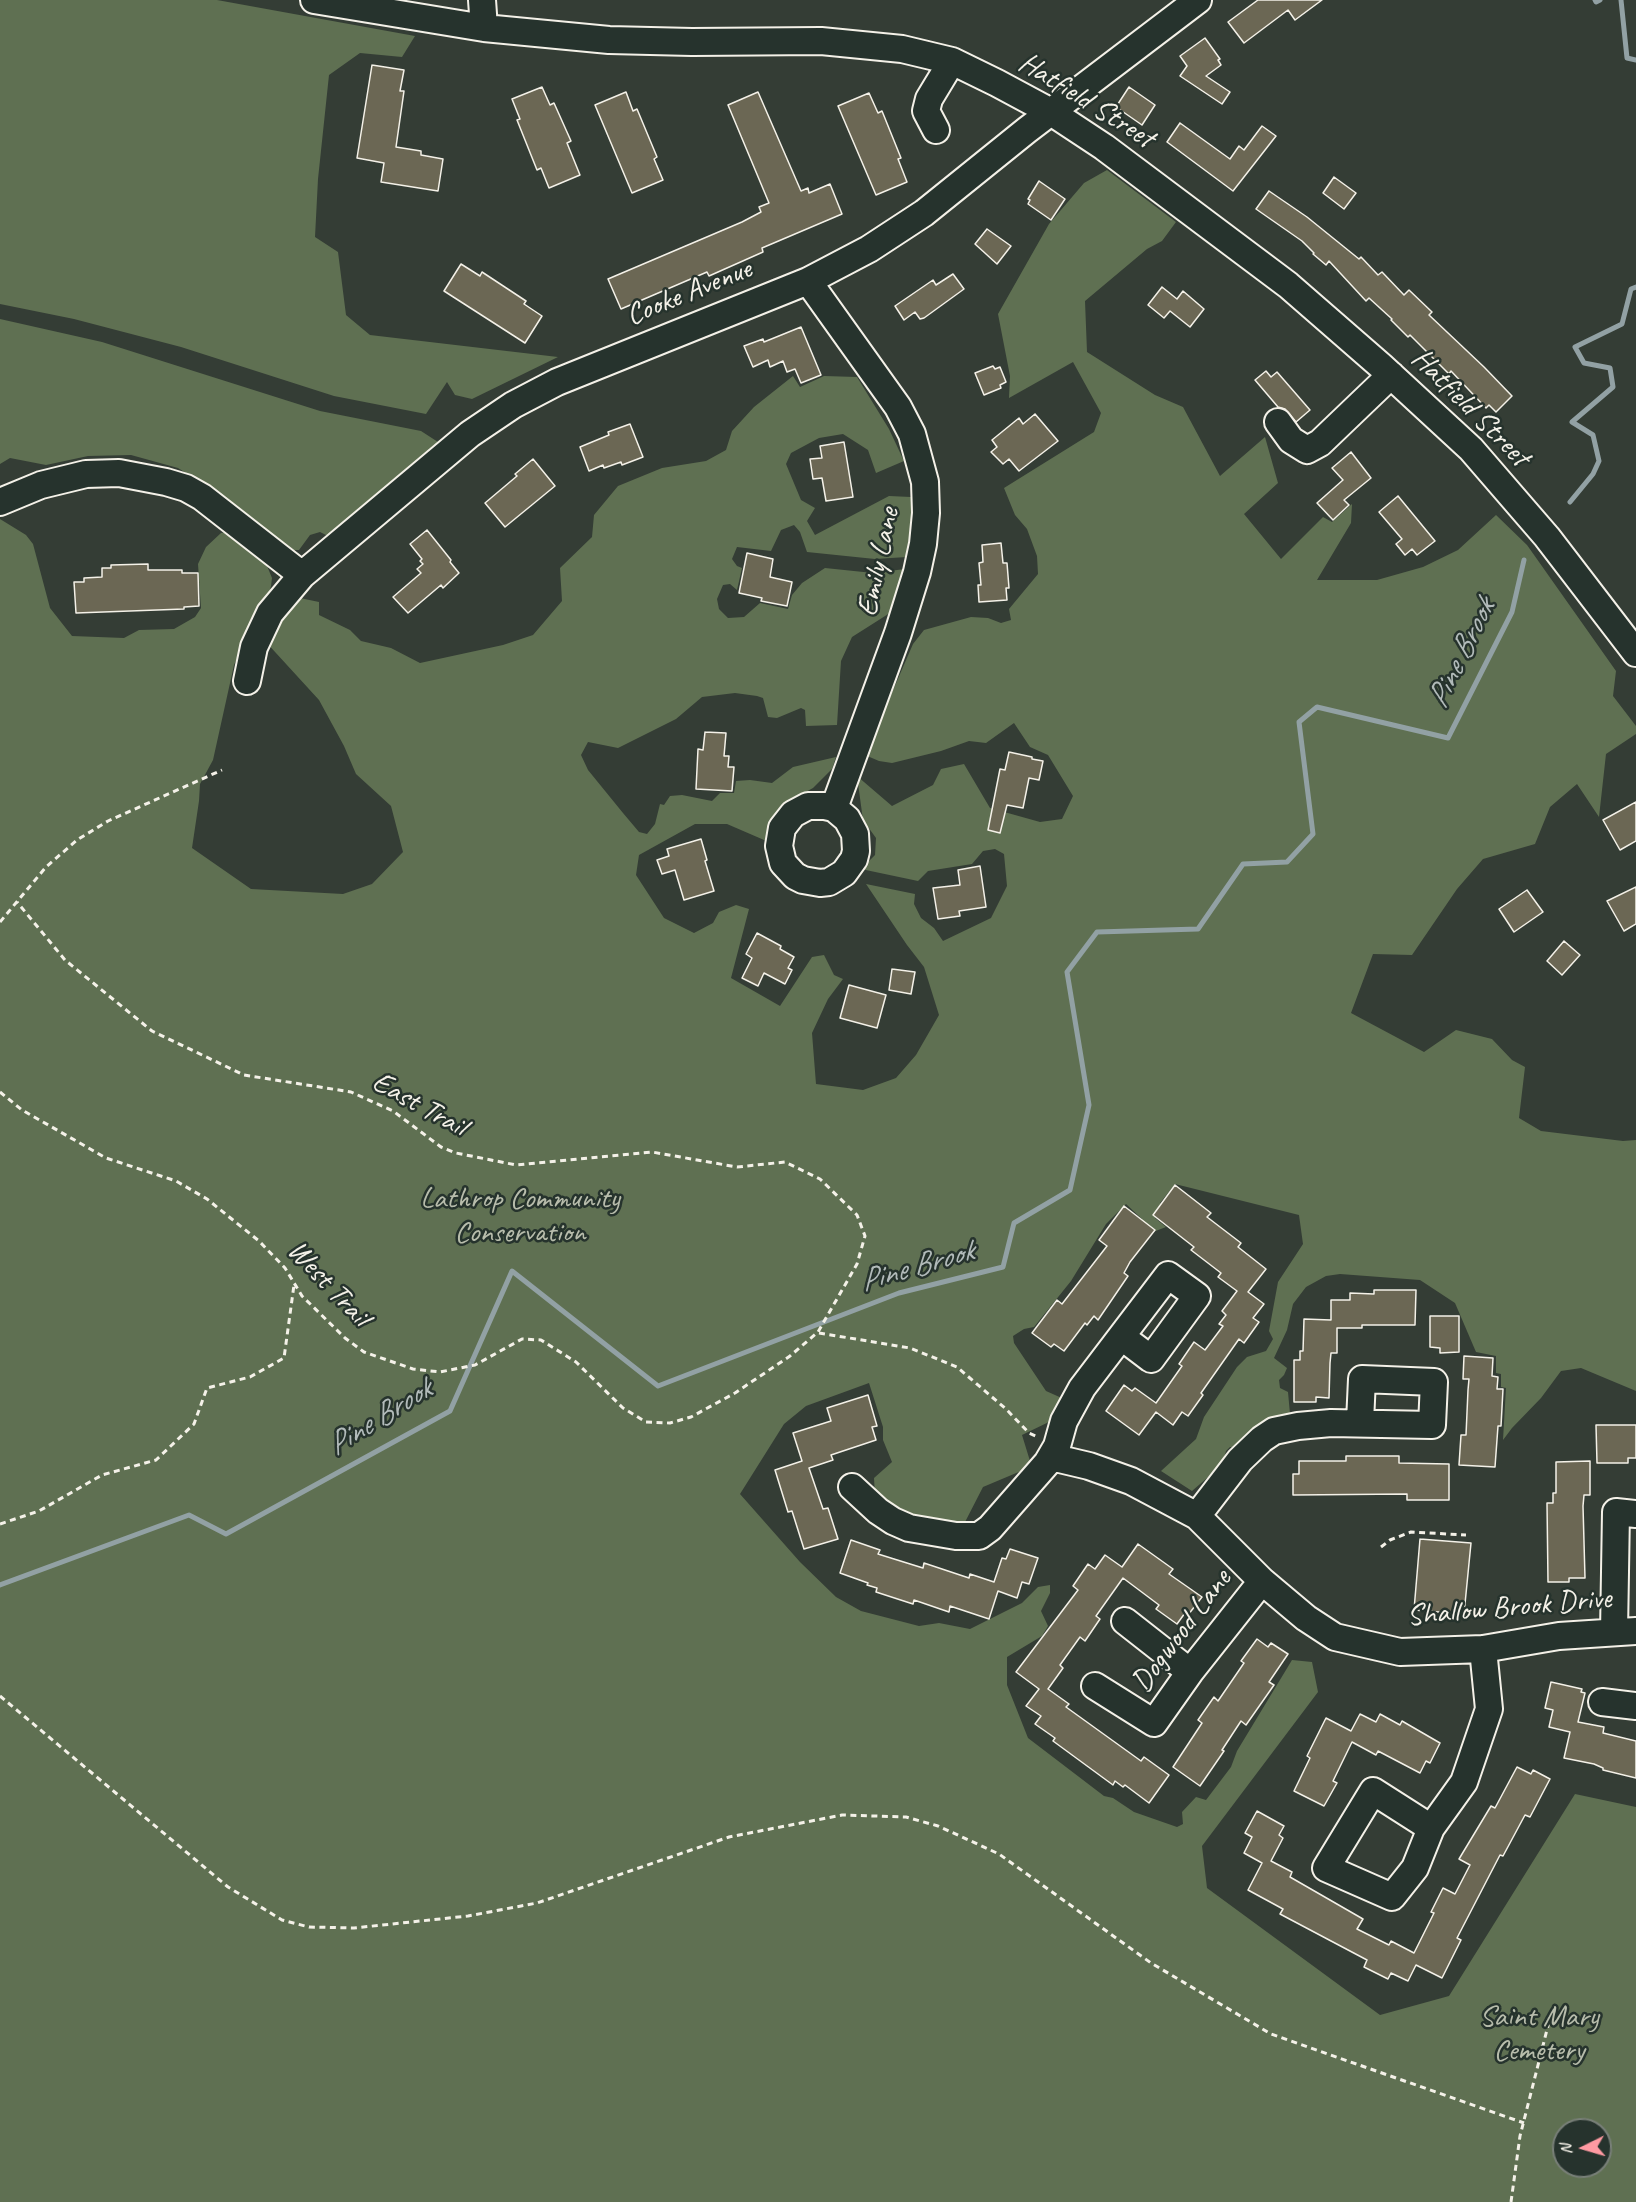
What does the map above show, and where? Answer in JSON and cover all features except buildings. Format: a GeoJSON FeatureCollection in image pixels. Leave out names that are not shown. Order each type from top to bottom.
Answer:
{"type":"FeatureCollection","features":[{"type":"Feature","properties":{"kind":"street","name":"Hatfield Street"},"geometry":{"type":"LineString","coordinates":[[314,0],[484,28],[609,40],[820,41],[902,49],[952,61],[1052,112],[1104,147],[1288,285],[1471,449],[1546,537],[1636,652]]}},
{"type":"Feature","properties":{"kind":"street"},"geometry":{"type":"LineString","coordinates":[[482,0],[484,28]]}},
{"type":"Feature","properties":{"kind":"street","name":"Cooke Avenue"},"geometry":{"type":"LineString","coordinates":[[247,681],[254,647],[270,613],[302,575],[470,434],[513,405],[557,382],[807,281],[869,249],[924,213],[1198,0]]}},
{"type":"Feature","properties":{"kind":"street"},"geometry":{"type":"LineString","coordinates":[[936,130],[926,111],[928,99],[952,61]]}},
{"type":"Feature","properties":{"kind":"street","name":"Emily Lane"},"geometry":{"type":"LineString","coordinates":[[807,281],[898,407],[912,434],[925,482],[926,513],[917,572],[898,633],[834,808]]}},
{"type":"Feature","properties":{"kind":"street"},"geometry":{"type":"LineString","coordinates":[[1278,422],[1292,440],[1307,450],[1320,443],[1391,375]]}},
{"type":"Feature","properties":{"kind":"street"},"geometry":{"type":"LineString","coordinates":[[0,502],[41,485],[86,474],[119,473],[166,482],[186,488],[202,497],[302,575]]}},
{"type":"Feature","properties":{"kind":"street"},"geometry":{"type":"LineString","coordinates":[[852,1487],[878,1511],[909,1528],[956,1536],[979,1536],[990,1528],[1047,1448],[1092,1372],[1122,1337]]}},
{"type":"Feature","properties":{"kind":"street"},"geometry":{"type":"LineString","coordinates":[[1197,1516],[1240,1460],[1274,1431],[1310,1424],[1360,1422]]}},
{"type":"Feature","properties":{"kind":"street","name":"Shallow Brook Drive"},"geometry":{"type":"LineString","coordinates":[[1047,1448],[1131,1481],[1197,1516],[1262,1581],[1306,1618],[1335,1637],[1400,1652],[1483,1649],[1559,1636],[1625,1631]]}},
{"type":"Feature","properties":{"kind":"street"},"geometry":{"type":"LineString","coordinates":[[1625,1631],[1616,1512],[1636,1514]]}},
{"type":"Feature","properties":{"kind":"street","name":"Dogwood Lane"},"geometry":{"type":"LineString","coordinates":[[1095,1686],[1154,1723],[1190,1672],[1262,1581]]}},
{"type":"Feature","properties":{"kind":"street"},"geometry":{"type":"LineString","coordinates":[[1125,1621],[1190,1672]]}},
{"type":"Feature","properties":{"kind":"street"},"geometry":{"type":"LineString","coordinates":[[1431,1828],[1464,1782],[1489,1709],[1483,1649]]}},
{"type":"Feature","properties":{"kind":"street"},"geometry":{"type":"LineString","coordinates":[[1602,1702],[1636,1706]]}},
{"type":"Feature","properties":{"kind":"path"},"geometry":{"type":"LineString","coordinates":[[0,922],[46,867],[77,840],[108,821],[222,770]]}},
{"type":"Feature","properties":{"kind":"path","name":"East Trail"},"geometry":{"type":"LineString","coordinates":[[17,902],[65,960],[152,1031],[244,1075],[351,1092],[393,1111],[441,1147],[456,1153],[516,1165],[652,1152],[737,1167],[785,1162],[820,1179],[857,1215],[865,1236],[857,1264],[818,1332]]}},
{"type":"Feature","properties":{"kind":"path","name":"West Trail"},"geometry":{"type":"LineString","coordinates":[[0,1092],[22,1110],[105,1158],[176,1181],[207,1199],[259,1240],[285,1268],[302,1296],[345,1338],[364,1352],[413,1369],[440,1372],[475,1365],[522,1339],[542,1340],[576,1362],[623,1408],[646,1422],[670,1423],[691,1417],[735,1393],[790,1356],[818,1332]]}},
{"type":"Feature","properties":{"kind":"path"},"geometry":{"type":"LineString","coordinates":[[0,1524],[39,1511],[102,1475],[156,1461],[194,1424],[207,1388],[250,1377],[284,1358],[294,1283]]}},
{"type":"Feature","properties":{"kind":"path"},"geometry":{"type":"LineString","coordinates":[[818,1332],[910,1348],[957,1367],[1047,1448]]}},
{"type":"Feature","properties":{"kind":"path"},"geometry":{"type":"LineString","coordinates":[[1381,1547],[1390,1540],[1411,1532],[1466,1535]]}},
{"type":"Feature","properties":{"kind":"path"},"geometry":{"type":"LineString","coordinates":[[0,1696],[228,1887],[282,1920],[309,1927],[354,1928],[468,1916],[537,1903],[729,1837],[842,1815],[906,1817],[938,1826],[999,1854],[1151,1963],[1272,2034],[1524,2123]]}},
{"type":"Feature","properties":{"kind":"path"},"geometry":{"type":"LineString","coordinates":[[1511,2202],[1524,2123],[1552,2010]]}},
{"type":"Feature","properties":{"kind":"green space"},"geometry":{"type":"Polygon","coordinates":[[[0,0],[217,0],[415,36],[402,57],[360,53],[329,75],[318,179],[315,237],[338,252],[346,315],[370,335],[558,357],[472,399],[455,395],[447,382],[426,414],[334,396],[181,347],[74,319],[0,304],[0,0]]]}},
{"type":"Feature","properties":{"kind":"green space"},"geometry":{"type":"Polygon","coordinates":[[[1107,170],[1176,222],[1162,241],[1147,249],[1085,301],[1087,352],[1155,395],[1183,407],[1220,476],[1265,437],[1278,483],[1244,514],[1281,559],[1323,517],[1332,522],[1352,504],[1351,523],[1317,580],[1377,580],[1423,567],[1458,550],[1496,515],[1527,545],[1616,671],[1613,696],[1636,726],[1636,734],[1606,754],[1599,817],[1577,784],[1550,807],[1535,844],[1483,859],[1457,889],[1412,955],[1373,954],[1351,1013],[1424,1052],[1456,1030],[1492,1039],[1512,1060],[1525,1067],[1519,1118],[1541,1131],[1623,1141],[1636,1140],[1636,1391],[1581,1368],[1561,1371],[1541,1398],[1503,1440],[1506,1388],[1501,1387],[1501,1374],[1496,1373],[1496,1356],[1476,1352],[1455,1303],[1420,1280],[1340,1274],[1326,1276],[1306,1287],[1293,1304],[1287,1330],[1274,1358],[1287,1368],[1279,1380],[1280,1388],[1288,1392],[1290,1414],[1288,1419],[1243,1449],[1230,1447],[1226,1451],[1222,1465],[1192,1491],[1161,1471],[1196,1439],[1204,1417],[1237,1367],[1247,1357],[1266,1351],[1273,1339],[1269,1331],[1278,1282],[1303,1244],[1299,1215],[1175,1184],[1160,1203],[1164,1206],[1155,1218],[1166,1227],[1153,1232],[1126,1204],[1106,1224],[1071,1281],[1034,1327],[1024,1329],[1013,1336],[1014,1343],[1046,1391],[1064,1399],[1053,1420],[1022,1435],[1030,1461],[1021,1471],[983,1487],[964,1524],[918,1523],[875,1496],[874,1478],[892,1462],[883,1440],[883,1427],[869,1383],[806,1406],[784,1424],[740,1494],[800,1562],[836,1597],[861,1611],[919,1626],[939,1623],[970,1629],[1022,1603],[1038,1587],[1050,1585],[1050,1593],[1041,1611],[1048,1626],[1042,1636],[1007,1657],[1007,1685],[1028,1738],[1104,1796],[1113,1798],[1134,1812],[1177,1827],[1183,1824],[1182,1812],[1196,1797],[1206,1800],[1231,1767],[1237,1751],[1292,1660],[1312,1662],[1318,1692],[1202,1846],[1207,1888],[1380,2015],[1449,1996],[1575,1794],[1636,1807],[1636,2202],[0,2202],[0,519],[26,535],[33,544],[50,608],[72,636],[124,638],[139,630],[174,629],[195,617],[201,608],[198,564],[206,547],[221,533],[229,532],[265,561],[272,578],[271,586],[266,605],[245,639],[234,665],[213,760],[200,784],[192,848],[251,889],[343,894],[372,884],[403,852],[391,806],[356,774],[319,700],[265,641],[288,604],[300,598],[319,602],[319,615],[350,630],[361,641],[391,648],[420,663],[503,645],[533,635],[562,601],[560,568],[592,537],[594,515],[618,486],[662,468],[706,461],[726,450],[732,431],[754,407],[793,376],[800,387],[824,376],[857,377],[889,429],[904,461],[876,473],[868,450],[843,434],[819,438],[791,453],[786,464],[801,500],[815,508],[807,521],[815,535],[889,496],[911,497],[911,527],[907,557],[875,559],[807,552],[800,532],[794,525],[781,530],[771,551],[737,547],[732,559],[737,566],[742,568],[737,590],[730,584],[723,585],[717,599],[719,609],[728,618],[744,617],[760,603],[788,609],[792,595],[802,583],[825,568],[873,573],[905,569],[893,611],[852,637],[841,661],[837,725],[806,726],[805,710],[801,708],[777,718],[768,717],[763,698],[735,693],[702,697],[676,719],[618,748],[588,742],[581,755],[588,770],[623,813],[639,832],[647,834],[655,824],[660,804],[664,805],[670,796],[682,795],[712,801],[720,793],[734,793],[736,781],[772,783],[793,767],[836,757],[832,769],[813,788],[791,800],[783,809],[771,843],[727,824],[695,824],[639,855],[636,875],[664,918],[694,933],[713,923],[719,912],[736,905],[749,909],[731,978],[780,1006],[812,957],[824,955],[834,975],[843,979],[828,999],[812,1033],[816,1084],[863,1090],[896,1078],[916,1055],[939,1015],[924,967],[866,884],[915,894],[914,904],[921,918],[934,928],[943,941],[991,918],[1007,886],[1004,854],[995,849],[983,851],[972,864],[928,871],[918,881],[861,869],[875,855],[876,838],[863,820],[857,776],[892,806],[933,785],[941,769],[964,764],[990,808],[1040,822],[1062,819],[1073,796],[1048,755],[1030,747],[1014,723],[986,743],[969,741],[941,751],[892,763],[865,755],[913,644],[924,630],[971,617],[988,618],[1001,623],[1011,620],[1009,609],[1038,574],[1037,556],[1027,529],[1015,515],[1004,488],[1094,432],[1101,413],[1073,362],[1009,398],[1010,376],[998,314],[1049,224],[1084,183],[1107,170]]]}},
{"type":"Feature","properties":{"kind":"green space"},"geometry":{"type":"Polygon","coordinates":[[[0,319],[102,342],[320,411],[421,431],[438,442],[330,537],[320,532],[310,535],[299,550],[287,550],[213,490],[178,468],[131,455],[88,456],[46,465],[10,458],[0,464],[0,319]]]}},
{"type":"Feature","properties":{"kind":"waterway","name":"Pine Brook"},"geometry":{"type":"LineString","coordinates":[[1595,0],[1596,2],[1600,0]]}},
{"type":"Feature","properties":{"kind":"waterway","name":"Pine Brook"},"geometry":{"type":"LineString","coordinates":[[1621,0],[1627,58],[1636,60]]}},
{"type":"Feature","properties":{"kind":"waterway","name":"Pine Brook"},"geometry":{"type":"LineString","coordinates":[[1570,502],[1593,474],[1599,461],[1593,435],[1572,422],[1613,387],[1610,368],[1584,363],[1575,347],[1622,324],[1631,289],[1636,287]]}},
{"type":"Feature","properties":{"kind":"waterway","name":"Pine Brook"},"geometry":{"type":"LineString","coordinates":[[0,1585],[189,1515],[226,1534],[450,1411],[512,1271],[658,1386],[899,1293],[1003,1267],[1014,1223],[1070,1190],[1089,1105],[1067,972],[1097,932],[1198,929],[1243,864],[1287,862],[1313,834],[1299,722],[1317,707],[1448,738],[1512,612],[1524,560]]}},
{"type":"Feature","properties":{"kind":"park label","name":"Lathrop Community Conservation"},"geometry":{"type":"Point","coordinates":[520,1216]}},
{"type":"Feature","properties":{"kind":"park label","name":"Saint Mary Cemetery"},"geometry":{"type":"Point","coordinates":[1539,2034]}}]}
